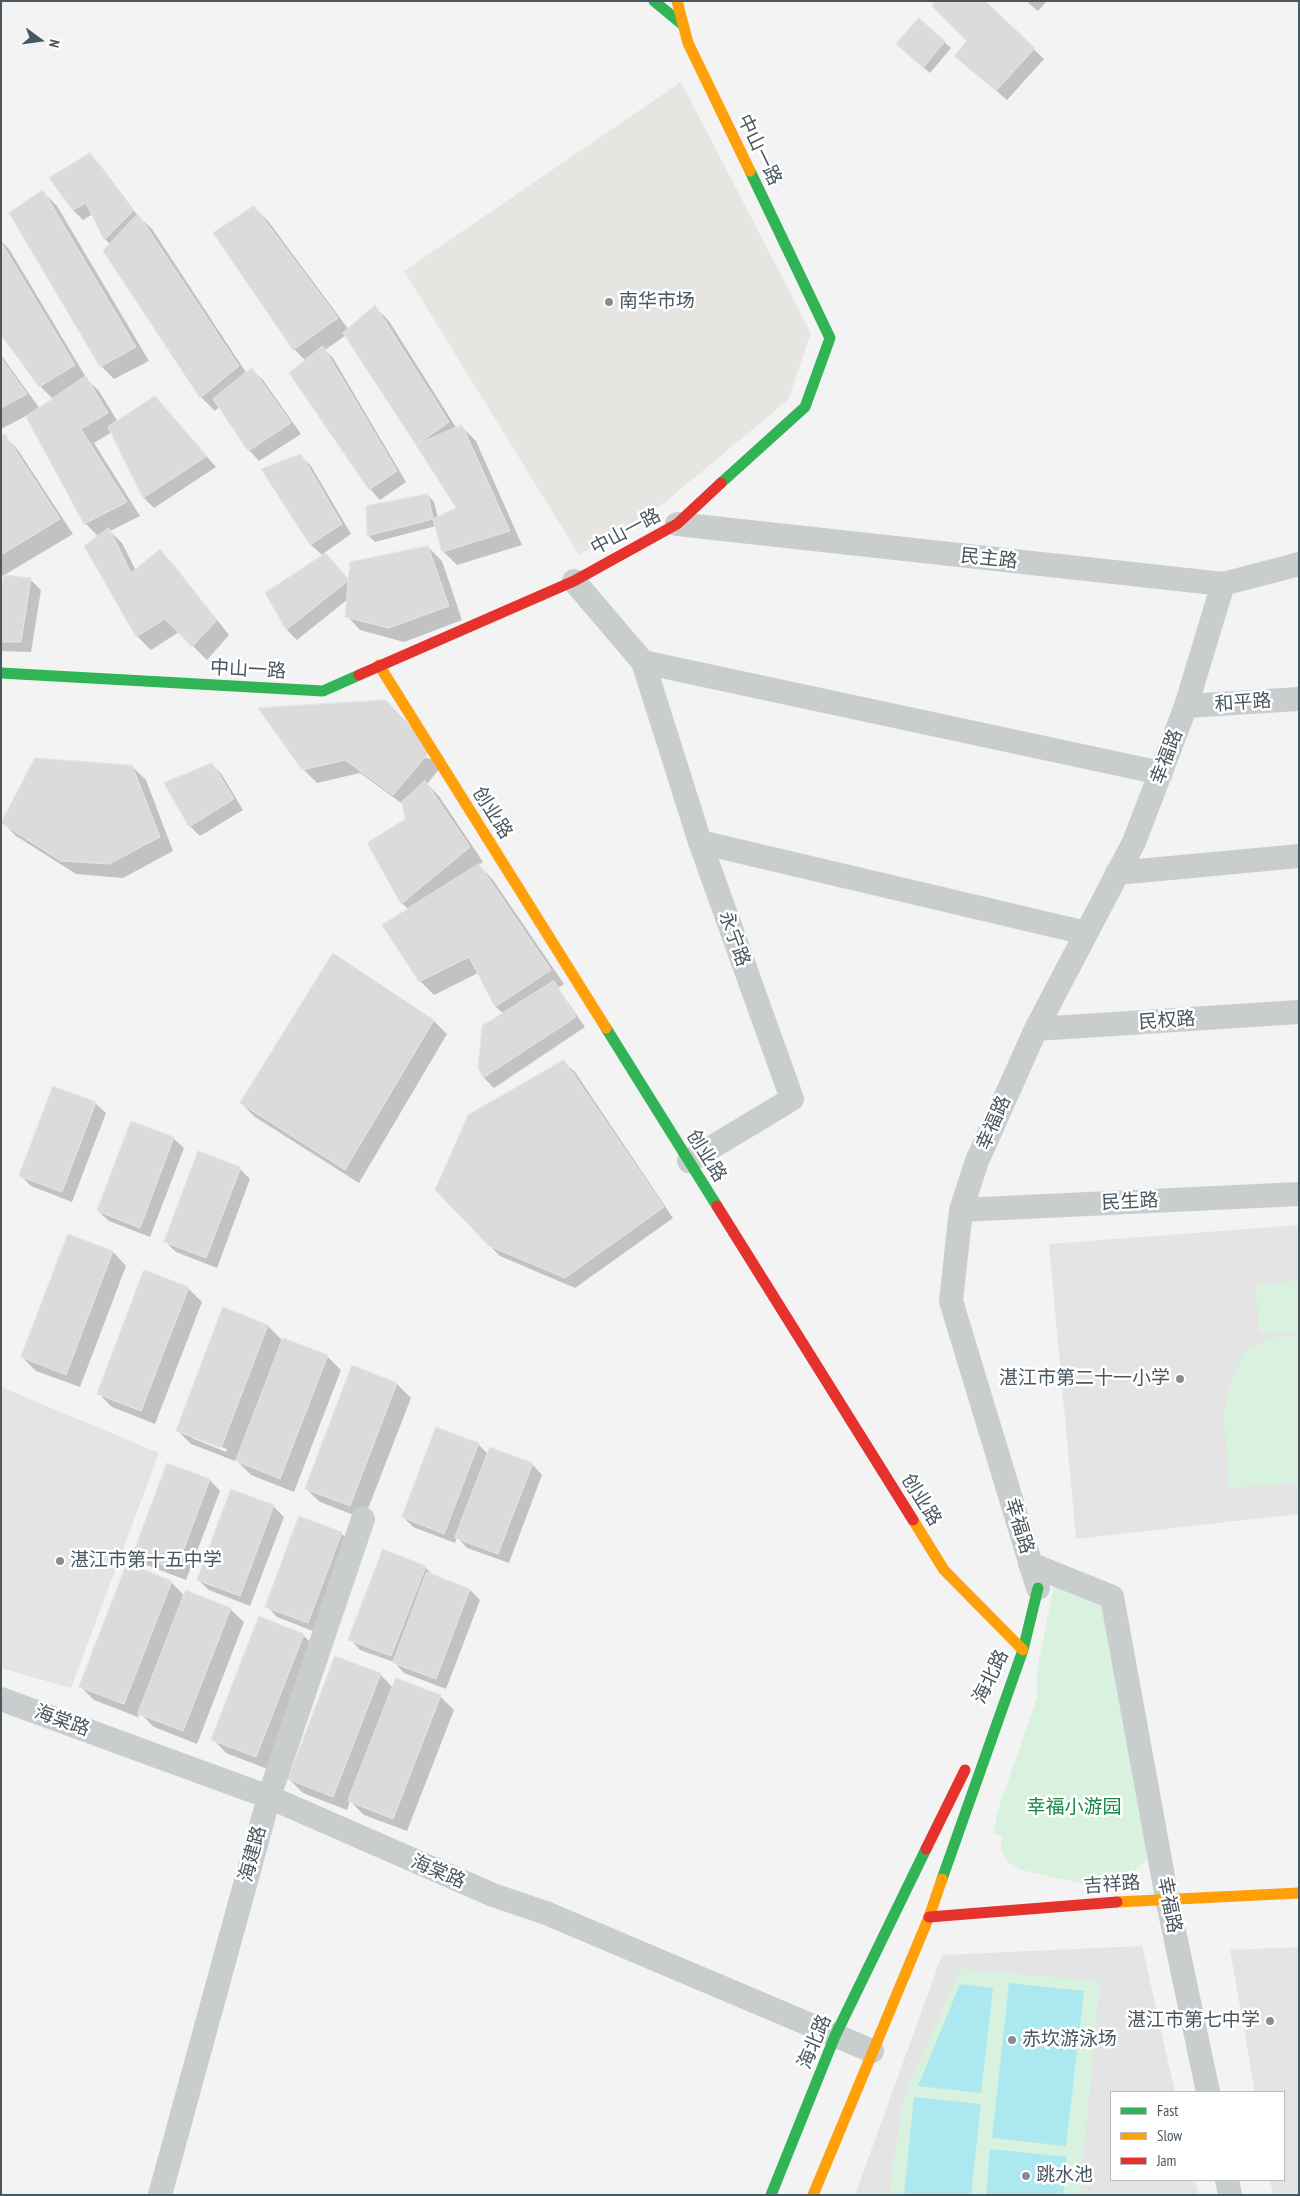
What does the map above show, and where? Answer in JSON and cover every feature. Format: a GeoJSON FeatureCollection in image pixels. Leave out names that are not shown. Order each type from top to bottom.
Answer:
{"type":"FeatureCollection","features":[{"type":"Feature","properties":{"kind":"street"},"geometry":{"type":"LineString","coordinates":[[654,1],[683,24]]}},
{"type":"Feature","properties":{"kind":"street","name":"中山一路"},"geometry":{"type":"LineString","coordinates":[[1,673],[323,691],[574,581],[677,524],[805,407],[830,338],[688,43],[677,1]]}},
{"type":"Feature","properties":{"kind":"street","name":"民主路"},"geometry":{"type":"LineString","coordinates":[[677,524],[1223,584],[1299,564]]}},
{"type":"Feature","properties":{"kind":"street"},"geometry":{"type":"LineString","coordinates":[[574,581],[643,662],[1161,773]]}},
{"type":"Feature","properties":{"kind":"street","name":"幸福路"},"geometry":{"type":"LineString","coordinates":[[1038,1588],[951,1301],[961,1210],[977,1161],[1036,1029],[1134,842],[1186,706],[1223,584]]}},
{"type":"Feature","properties":{"kind":"street","name":"永宁路"},"geometry":{"type":"LineString","coordinates":[[643,662],[700,842],[792,1099],[689,1161]]}},
{"type":"Feature","properties":{"kind":"street","name":"创业路"},"geometry":{"type":"LineString","coordinates":[[379,665],[944,1570],[1024,1650]]}},
{"type":"Feature","properties":{"kind":"street","name":"和平路"},"geometry":{"type":"LineString","coordinates":[[1186,706],[1299,699]]}},
{"type":"Feature","properties":{"kind":"street"},"geometry":{"type":"LineString","coordinates":[[700,842],[1086,933]]}},
{"type":"Feature","properties":{"kind":"street"},"geometry":{"type":"LineString","coordinates":[[1117,873],[1299,856]]}},
{"type":"Feature","properties":{"kind":"street","name":"民权路"},"geometry":{"type":"LineString","coordinates":[[1036,1029],[1299,1012]]}},
{"type":"Feature","properties":{"kind":"street","name":"民生路"},"geometry":{"type":"LineString","coordinates":[[961,1210],[1299,1194]]}},
{"type":"Feature","properties":{"kind":"street","name":"海建路"},"geometry":{"type":"LineString","coordinates":[[160,2195],[269,1797],[363,1519]]}},
{"type":"Feature","properties":{"kind":"street","name":"幸福路"},"geometry":{"type":"LineString","coordinates":[[1030,1564],[1112,1597],[1167,1898],[1208,2091]]}},
{"type":"Feature","properties":{"kind":"street"},"geometry":{"type":"LineString","coordinates":[[1024,1650],[1038,1588]]}},
{"type":"Feature","properties":{"kind":"street","name":"海北路"},"geometry":{"type":"LineString","coordinates":[[771,2195],[835,2036],[1024,1650]]}},
{"type":"Feature","properties":{"kind":"street","name":"海北路"},"geometry":{"type":"LineString","coordinates":[[814,2195],[928,1917],[1024,1650]]}},
{"type":"Feature","properties":{"kind":"street","name":"海棠路"},"geometry":{"type":"LineString","coordinates":[[1,1699],[269,1797],[493,1895],[546,1913],[872,2051]]}},
{"type":"Feature","properties":{"kind":"street","name":"吉祥路"},"geometry":{"type":"LineString","coordinates":[[928,1917],[1167,1898],[1299,1893]]}},
{"type":"Feature","properties":{"kind":"street"},"geometry":{"type":"LineString","coordinates":[[1227,2181],[1230,2195]]}},
{"type":"Feature","properties":{"kind":"shaded area","name":"南华市场"},"geometry":{"type":"Polygon","coordinates":[[[681,82],[811,333],[788,400],[664,503],[579,555],[404,271],[681,82]]]}},
{"type":"Feature","properties":{"kind":"shaded area","name":"湛江市第二十一小学"},"geometry":{"type":"Polygon","coordinates":[[[1299,1225],[1299,1514],[1076,1539],[1049,1244],[1299,1225]]]}},
{"type":"Feature","properties":{"kind":"shaded area","name":"湛江市第十五中学"},"geometry":{"type":"Polygon","coordinates":[[[1,1387],[159,1453],[71,1688],[1,1668],[1,1387]]]}},
{"type":"Feature","properties":{"kind":"shaded area","name":"赤坎游泳场"},"geometry":{"type":"Polygon","coordinates":[[[1142,1946],[1175,2091],[1110,2091],[1110,2181],[1195,2181],[1199,2195],[855,2195],[942,1955],[1142,1946]]]}},
{"type":"Feature","properties":{"kind":"shaded area","name":"湛江市第七中学"},"geometry":{"type":"Polygon","coordinates":[[[1299,1947],[1299,2195],[1273,2195],[1270,2181],[1285,2181],[1285,2091],[1255,2091],[1230,1950],[1299,1947]]]}},
{"type":"Feature","properties":{"kind":"green space"},"geometry":{"type":"Polygon","coordinates":[[[1299,1281],[1299,1331],[1259,1334],[1256,1284],[1299,1281]]]}},
{"type":"Feature","properties":{"kind":"green space"},"geometry":{"type":"Polygon","coordinates":[[[1299,1336],[1299,1483],[1229,1488],[1224,1415],[1230,1385],[1245,1351],[1276,1337],[1299,1336]]]}},
{"type":"Feature","properties":{"kind":"green space","name":"幸福小游园"},"geometry":{"type":"Polygon","coordinates":[[[1055,1580],[1108,1599],[1155,1852],[1128,1877],[1089,1885],[1021,1870],[1008,1862],[1001,1849],[1002,1836],[993,1834],[997,1813],[1037,1698],[1037,1669],[1055,1580]]]}},
{"type":"Feature","properties":{"kind":"green space","name":"赤坎游泳场"},"geometry":{"type":"Polygon","coordinates":[[[960,1969],[1100,1981],[1080,2195],[889,2195],[903,2099],[960,1969]]]}},
{"type":"Feature","properties":{"kind":"water"},"geometry":{"type":"Polygon","coordinates":[[[1009,1983],[1084,1991],[1066,2146],[992,2138],[1009,1983]]]}},
{"type":"Feature","properties":{"kind":"water"},"geometry":{"type":"Polygon","coordinates":[[[960,1984],[993,1988],[981,2093],[918,2086],[960,1984]]]}},
{"type":"Feature","properties":{"kind":"water"},"geometry":{"type":"Polygon","coordinates":[[[914,2097],[981,2104],[971,2195],[904,2195],[914,2097]]]}},
{"type":"Feature","properties":{"kind":"water","name":"跳水池"},"geometry":{"type":"Polygon","coordinates":[[[990,2149],[1067,2157],[1063,2195],[986,2195],[990,2149]]]}},
{"type":"Feature","properties":{"kind":"building"},"geometry":{"type":"Polygon","coordinates":[[[937,1],[985,1],[1035,48],[996,91],[954,56],[967,41],[932,6],[937,1]]]}},
{"type":"Feature","properties":{"kind":"building"},"geometry":{"type":"Polygon","coordinates":[[[919,18],[945,41],[923,68],[896,44],[919,18]]]}},
{"type":"Feature","properties":{"kind":"building"},"geometry":{"type":"Polygon","coordinates":[[[90,153],[133,211],[104,240],[86,203],[72,210],[49,178],[90,153]]]}},
{"type":"Feature","properties":{"kind":"building"},"geometry":{"type":"Polygon","coordinates":[[[43,190],[136,347],[100,367],[9,213],[43,190]]]}},
{"type":"Feature","properties":{"kind":"building"},"geometry":{"type":"Polygon","coordinates":[[[254,206],[338,318],[293,350],[213,233],[254,206]]]}},
{"type":"Feature","properties":{"kind":"building"},"geometry":{"type":"Polygon","coordinates":[[[138,214],[239,366],[200,398],[103,251],[138,214]]]}},
{"type":"Feature","properties":{"kind":"building"},"geometry":{"type":"Polygon","coordinates":[[[1,242],[75,365],[39,387],[1,335],[1,242]]]}},
{"type":"Feature","properties":{"kind":"building"},"geometry":{"type":"Polygon","coordinates":[[[375,305],[449,422],[416,445],[343,333],[375,305]]]}},
{"type":"Feature","properties":{"kind":"building"},"geometry":{"type":"Polygon","coordinates":[[[323,346],[397,471],[369,490],[289,373],[323,346]]]}},
{"type":"Feature","properties":{"kind":"building"},"geometry":{"type":"Polygon","coordinates":[[[1,358],[27,394],[1,408],[1,358]]]}},
{"type":"Feature","properties":{"kind":"building"},"geometry":{"type":"Polygon","coordinates":[[[252,368],[291,423],[248,451],[213,399],[252,368]]]}},
{"type":"Feature","properties":{"kind":"building"},"geometry":{"type":"Polygon","coordinates":[[[86,376],[108,413],[81,429],[127,502],[84,524],[26,417],[86,376]]]}},
{"type":"Feature","properties":{"kind":"building"},"geometry":{"type":"Polygon","coordinates":[[[155,396],[207,456],[143,498],[108,427],[155,396]]]}},
{"type":"Feature","properties":{"kind":"building"},"geometry":{"type":"Polygon","coordinates":[[[462,425],[510,531],[442,552],[433,519],[456,508],[416,445],[462,425]]]}},
{"type":"Feature","properties":{"kind":"building"},"geometry":{"type":"Polygon","coordinates":[[[5,434],[60,519],[1,555],[1,436],[5,434]]]}},
{"type":"Feature","properties":{"kind":"building"},"geometry":{"type":"Polygon","coordinates":[[[301,454],[342,524],[310,545],[261,469],[301,454]]]}},
{"type":"Feature","properties":{"kind":"building"},"geometry":{"type":"Polygon","coordinates":[[[428,494],[433,519],[367,536],[366,506],[428,494]]]}},
{"type":"Feature","properties":{"kind":"building"},"geometry":{"type":"Polygon","coordinates":[[[109,528],[131,573],[160,549],[217,620],[192,647],[165,619],[136,637],[84,546],[109,528]]]}},
{"type":"Feature","properties":{"kind":"building"},"geometry":{"type":"Polygon","coordinates":[[[428,546],[449,606],[389,628],[345,617],[350,562],[428,546]]]}},
{"type":"Feature","properties":{"kind":"building"},"geometry":{"type":"Polygon","coordinates":[[[326,553],[349,580],[286,630],[265,593],[326,553]]]}},
{"type":"Feature","properties":{"kind":"building"},"geometry":{"type":"Polygon","coordinates":[[[4,575],[31,578],[21,642],[1,642],[1,586],[4,575]]]}},
{"type":"Feature","properties":{"kind":"building"},"geometry":{"type":"Polygon","coordinates":[[[386,700],[432,749],[393,795],[345,760],[302,770],[258,708],[386,700]]]}},
{"type":"Feature","properties":{"kind":"building"},"geometry":{"type":"Polygon","coordinates":[[[35,758],[132,765],[160,837],[109,864],[61,861],[1,823],[35,758]]]}},
{"type":"Feature","properties":{"kind":"building"},"geometry":{"type":"Polygon","coordinates":[[[212,763],[234,799],[189,827],[164,783],[212,763]]]}},
{"type":"Feature","properties":{"kind":"building"},"geometry":{"type":"Polygon","coordinates":[[[425,781],[470,847],[401,904],[367,843],[405,819],[402,802],[425,781]]]}},
{"type":"Feature","properties":{"kind":"building"},"geometry":{"type":"Polygon","coordinates":[[[479,864],[551,970],[495,1007],[469,957],[419,982],[382,925],[479,864]]]}},
{"type":"Feature","properties":{"kind":"building"},"geometry":{"type":"Polygon","coordinates":[[[333,953],[434,1020],[345,1170],[240,1103],[333,953]]]}},
{"type":"Feature","properties":{"kind":"building"},"geometry":{"type":"Polygon","coordinates":[[[554,981],[576,1017],[483,1078],[478,1068],[482,1026],[554,981]]]}},
{"type":"Feature","properties":{"kind":"building"},"geometry":{"type":"Polygon","coordinates":[[[564,1060],[664,1207],[565,1278],[489,1246],[435,1190],[468,1115],[564,1060]]]}},
{"type":"Feature","properties":{"kind":"building"},"geometry":{"type":"Polygon","coordinates":[[[53,1086],[96,1102],[62,1192],[19,1176],[53,1086]]]}},
{"type":"Feature","properties":{"kind":"building"},"geometry":{"type":"Polygon","coordinates":[[[131,1121],[174,1137],[140,1228],[97,1211],[131,1121]]]}},
{"type":"Feature","properties":{"kind":"building"},"geometry":{"type":"Polygon","coordinates":[[[198,1151],[241,1167],[206,1258],[164,1242],[198,1151]]]}},
{"type":"Feature","properties":{"kind":"building"},"geometry":{"type":"Polygon","coordinates":[[[68,1234],[113,1251],[66,1375],[21,1357],[68,1234]]]}},
{"type":"Feature","properties":{"kind":"building"},"geometry":{"type":"Polygon","coordinates":[[[144,1270],[189,1287],[141,1411],[97,1394],[144,1270]]]}},
{"type":"Feature","properties":{"kind":"building"},"geometry":{"type":"Polygon","coordinates":[[[223,1307],[268,1325],[221,1448],[176,1431],[223,1307]]]}},
{"type":"Feature","properties":{"kind":"building"},"geometry":{"type":"Polygon","coordinates":[[[283,1338],[328,1355],[280,1479],[236,1461],[283,1338]]]}},
{"type":"Feature","properties":{"kind":"building"},"geometry":{"type":"Polygon","coordinates":[[[352,1365],[397,1383],[350,1506],[305,1489],[352,1365]]]}},
{"type":"Feature","properties":{"kind":"building"},"geometry":{"type":"Polygon","coordinates":[[[436,1427],[479,1443],[444,1534],[402,1517],[436,1427]]]}},
{"type":"Feature","properties":{"kind":"building"},"geometry":{"type":"Polygon","coordinates":[[[490,1447],[533,1463],[498,1554],[455,1538],[490,1447]]]}},
{"type":"Feature","properties":{"kind":"building"},"geometry":{"type":"Polygon","coordinates":[[[167,1463],[210,1479],[176,1570],[133,1554],[167,1463]]]}},
{"type":"Feature","properties":{"kind":"building"},"geometry":{"type":"Polygon","coordinates":[[[231,1489],[274,1505],[240,1596],[197,1580],[231,1489]]]}},
{"type":"Feature","properties":{"kind":"building"},"geometry":{"type":"Polygon","coordinates":[[[299,1516],[342,1532],[308,1623],[265,1607],[299,1516]]]}},
{"type":"Feature","properties":{"kind":"building"},"geometry":{"type":"Polygon","coordinates":[[[383,1549],[426,1566],[391,1656],[348,1640],[383,1549]]]}},
{"type":"Feature","properties":{"kind":"building"},"geometry":{"type":"Polygon","coordinates":[[[127,1563],[172,1581],[124,1704],[79,1687],[127,1563]]]}},
{"type":"Feature","properties":{"kind":"building"},"geometry":{"type":"Polygon","coordinates":[[[427,1572],[470,1589],[436,1679],[393,1663],[427,1572]]]}},
{"type":"Feature","properties":{"kind":"building"},"geometry":{"type":"Polygon","coordinates":[[[186,1590],[231,1608],[183,1731],[138,1714],[186,1590]]]}},
{"type":"Feature","properties":{"kind":"building"},"geometry":{"type":"Polygon","coordinates":[[[259,1616],[304,1634],[256,1757],[211,1740],[259,1616]]]}},
{"type":"Feature","properties":{"kind":"building"},"geometry":{"type":"Polygon","coordinates":[[[335,1656],[381,1673],[333,1797],[288,1779],[335,1656]]]}},
{"type":"Feature","properties":{"kind":"building"},"geometry":{"type":"Polygon","coordinates":[[[396,1678],[441,1695],[393,1819],[348,1801],[396,1678]]]}},
{"type":"Feature","properties":{"kind":"traffic: fast"},"geometry":{"type":"LineString","coordinates":[[654,1],[683,25]]}},
{"type":"Feature","properties":{"kind":"traffic: fast"},"geometry":{"type":"LineString","coordinates":[[721,483],[805,407],[830,338],[750,171]]}},
{"type":"Feature","properties":{"kind":"traffic: fast"},"geometry":{"type":"LineString","coordinates":[[1,673],[323,691],[359,675]]}},
{"type":"Feature","properties":{"kind":"traffic: fast"},"geometry":{"type":"LineString","coordinates":[[606,1028],[717,1206]]}},
{"type":"Feature","properties":{"kind":"traffic: fast"},"geometry":{"type":"LineString","coordinates":[[942,1879],[1023,1650],[1038,1588]]}},
{"type":"Feature","properties":{"kind":"traffic: fast"},"geometry":{"type":"LineString","coordinates":[[771,2195],[835,2036],[926,1849]]}},
{"type":"Feature","properties":{"kind":"traffic: slow"},"geometry":{"type":"LineString","coordinates":[[677,1],[688,43],[750,171]]}},
{"type":"Feature","properties":{"kind":"traffic: slow"},"geometry":{"type":"LineString","coordinates":[[379,665],[606,1028]]}},
{"type":"Feature","properties":{"kind":"traffic: slow"},"geometry":{"type":"LineString","coordinates":[[913,1520],[944,1570],[1023,1650]]}},
{"type":"Feature","properties":{"kind":"traffic: slow"},"geometry":{"type":"LineString","coordinates":[[813,2195],[929,1917],[942,1879]]}},
{"type":"Feature","properties":{"kind":"traffic: slow"},"geometry":{"type":"LineString","coordinates":[[1117,1902],[1299,1893]]}},
{"type":"Feature","properties":{"kind":"traffic: jam"},"geometry":{"type":"LineString","coordinates":[[359,675],[574,581],[677,524],[721,483]]}},
{"type":"Feature","properties":{"kind":"traffic: jam"},"geometry":{"type":"LineString","coordinates":[[717,1206],[913,1520]]}},
{"type":"Feature","properties":{"kind":"traffic: jam"},"geometry":{"type":"LineString","coordinates":[[926,1849],[965,1770]]}},
{"type":"Feature","properties":{"kind":"traffic: jam"},"geometry":{"type":"LineString","coordinates":[[929,1917],[1117,1902]]}},
{"type":"Feature","properties":{"kind":"place","name":"南华市场"},"geometry":{"type":"Point","coordinates":[609,302]}},
{"type":"Feature","properties":{"kind":"place","name":"湛江市第二十一小学"},"geometry":{"type":"Point","coordinates":[1180,1379]}},
{"type":"Feature","properties":{"kind":"place","name":"湛江市第十五中学"},"geometry":{"type":"Point","coordinates":[60,1561]}},
{"type":"Feature","properties":{"kind":"place","name":"湛江市第七中学"},"geometry":{"type":"Point","coordinates":[1270,2021]}},
{"type":"Feature","properties":{"kind":"place","name":"赤坎游泳场"},"geometry":{"type":"Point","coordinates":[1012,2040]}},
{"type":"Feature","properties":{"kind":"place","name":"跳水池"},"geometry":{"type":"Point","coordinates":[1026,2176]}}]}
